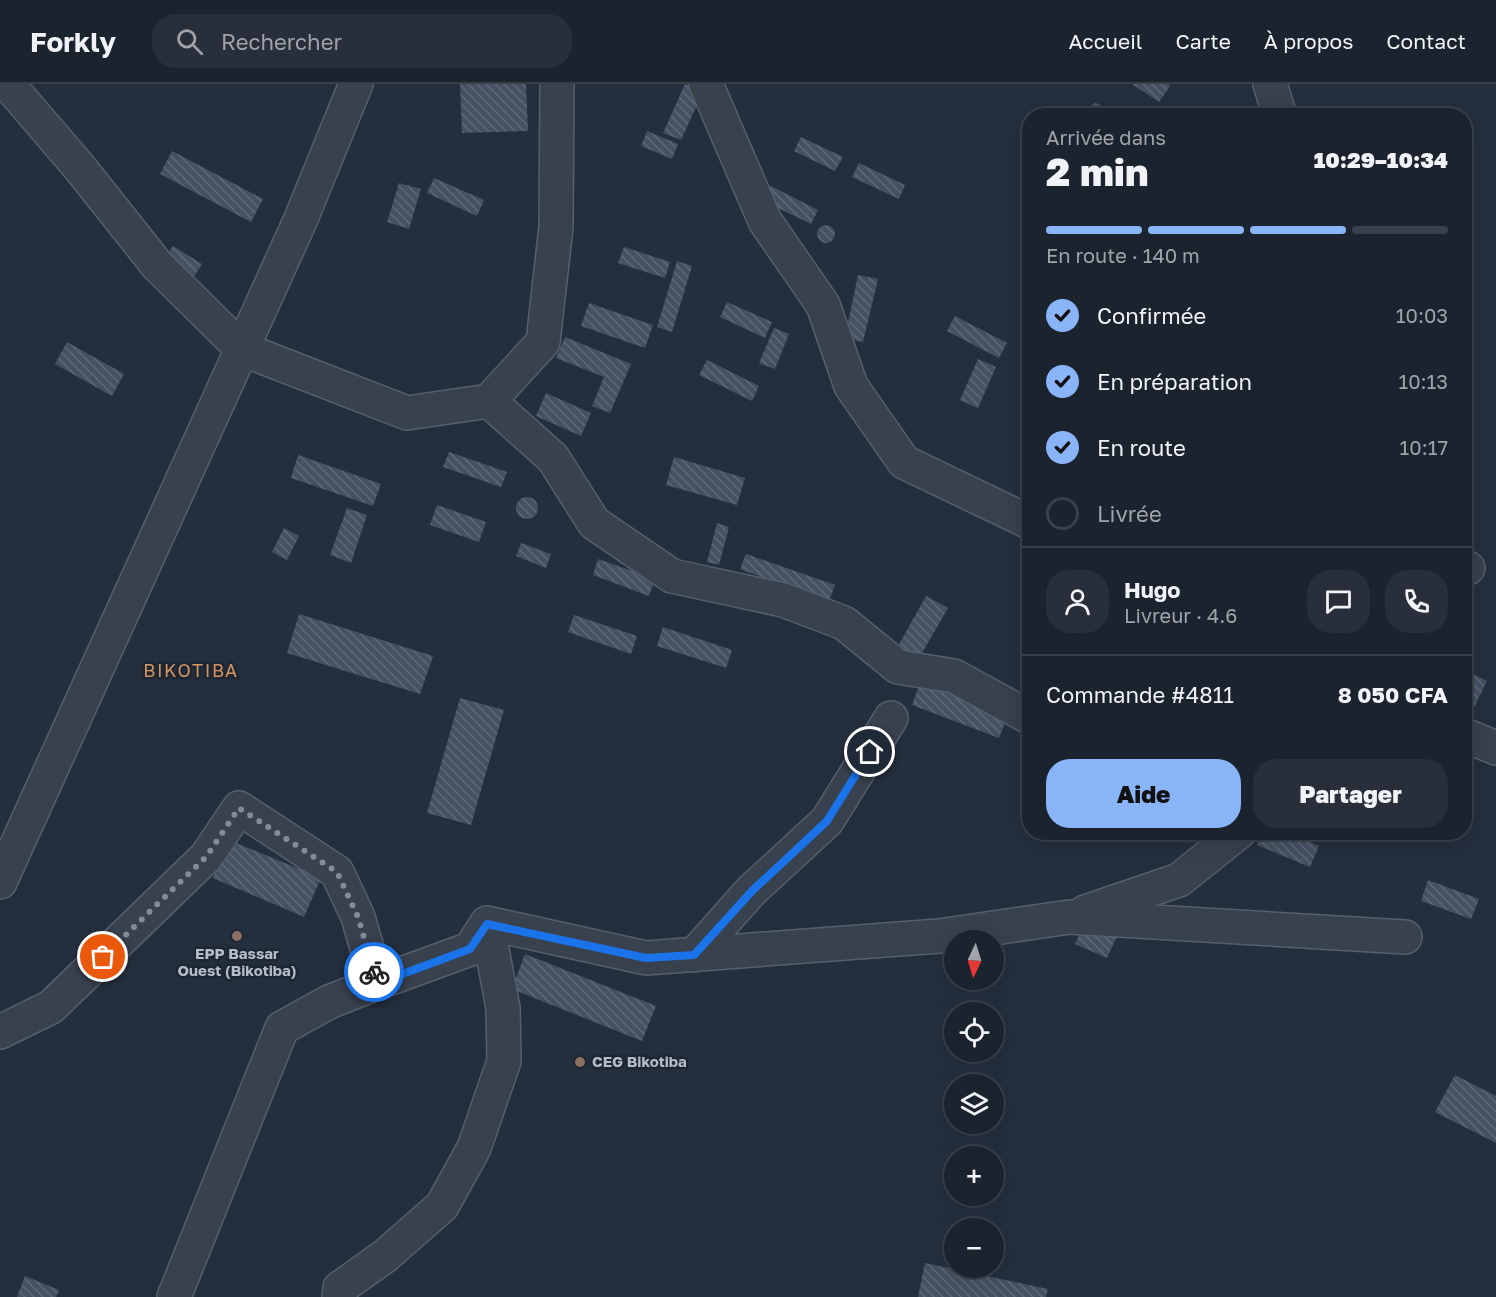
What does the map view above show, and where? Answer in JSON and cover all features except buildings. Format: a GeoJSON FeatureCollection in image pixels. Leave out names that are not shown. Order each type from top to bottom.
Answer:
{"type":"FeatureCollection","features":[{"type":"Feature","properties":{"kind":"street"},"geometry":{"type":"LineString","coordinates":[[8,84],[80,168],[157,264],[242,349],[407,413],[489,401],[543,342],[556,227],[557,84]]}},
{"type":"Feature","properties":{"kind":"street"},"geometry":{"type":"LineString","coordinates":[[0,882],[300,221],[356,84]]}},
{"type":"Feature","properties":{"kind":"street"},"geometry":{"type":"LineString","coordinates":[[706,84],[765,221],[823,305],[851,386],[904,462],[1022,519]]}},
{"type":"Feature","properties":{"kind":"street"},"geometry":{"type":"LineString","coordinates":[[1270,84],[1278,108]]}},
{"type":"Feature","properties":{"kind":"street"},"geometry":{"type":"LineString","coordinates":[[489,401],[552,458],[594,523],[672,576],[783,600],[844,623],[898,667],[954,676],[1022,713]]}},
{"type":"Feature","properties":{"kind":"street"},"geometry":{"type":"LineString","coordinates":[[694,955],[752,891],[827,821],[891,718]]}},
{"type":"Feature","properties":{"kind":"street"},"geometry":{"type":"LineString","coordinates":[[1472,739],[1496,748]]}},
{"type":"Feature","properties":{"kind":"street"},"geometry":{"type":"LineString","coordinates":[[0,1032],[51,1007],[206,857],[239,808],[337,872],[358,917],[378,983]]}},
{"type":"Feature","properties":{"kind":"street"},"geometry":{"type":"LineString","coordinates":[[487,924],[646,958],[939,936],[1069,917],[1179,880],[1229,840]]}},
{"type":"Feature","properties":{"kind":"street"},"geometry":{"type":"LineString","coordinates":[[1069,917],[1405,937]]}},
{"type":"Feature","properties":{"kind":"street"},"geometry":{"type":"LineString","coordinates":[[174,1297],[282,1028],[329,1002],[470,949],[487,924]]}},
{"type":"Feature","properties":{"kind":"street"},"geometry":{"type":"LineString","coordinates":[[339,1297],[340,1288],[385,1256],[442,1206],[474,1148],[504,1061],[503,1008],[487,924]]}},
{"type":"Feature","properties":{"kind":"way so far"},"geometry":{"type":"LineString","coordinates":[[103,957],[206,857],[239,808],[337,872],[358,917],[374,972]]}},
{"type":"Feature","properties":{"kind":"place","name":"EPP Bassar Ouest (Bikotiba)"},"geometry":{"type":"Point","coordinates":[237,936]}},
{"type":"Feature","properties":{"kind":"place","name":"CEG Bikotiba"},"geometry":{"type":"Point","coordinates":[580,1062]}},
{"type":"Feature","properties":{"kind":"district","name":"BIKOTIBA"},"geometry":{"type":"Point","coordinates":[191,671]}},
{"type":"Feature","properties":{"kind":"route"},"geometry":{"type":"LineString","coordinates":[[374,972],[378,983],[470,949],[487,924],[646,958],[694,955],[752,891],[827,821],[870,752]]}}]}
